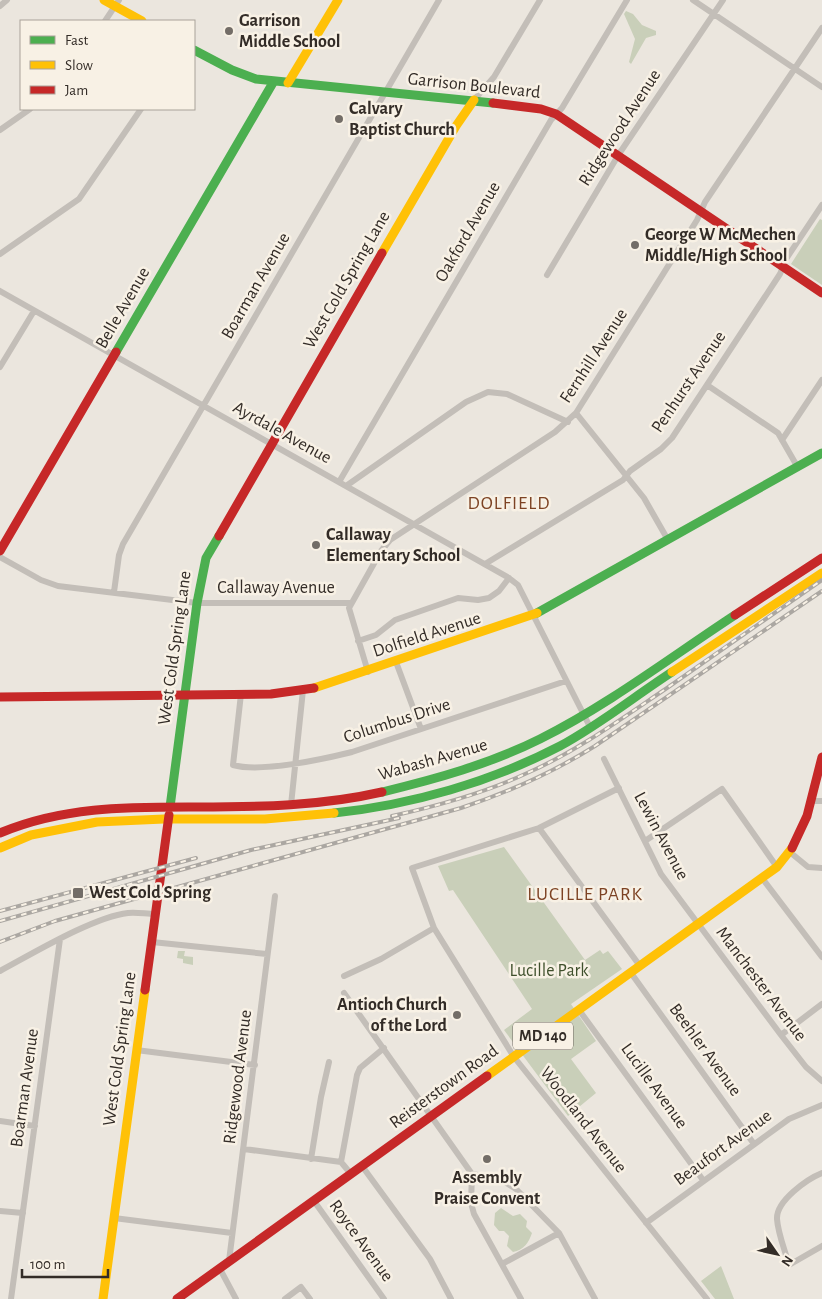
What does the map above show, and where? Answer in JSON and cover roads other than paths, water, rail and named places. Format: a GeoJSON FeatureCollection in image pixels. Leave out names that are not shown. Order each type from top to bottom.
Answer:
{"type":"FeatureCollection","features":[{"type":"Feature","properties":{"kind":"main road"},"geometry":{"type":"LineString","coordinates":[[104,0],[117,3],[141,20]]}},
{"type":"Feature","properties":{"kind":"main road"},"geometry":{"type":"LineString","coordinates":[[288,83],[338,0]]}},
{"type":"Feature","properties":{"kind":"main road","name":"Garrison Boulevard"},"geometry":{"type":"LineString","coordinates":[[195,51],[239,73],[274,81],[474,100],[541,109],[556,114],[822,293]]}},
{"type":"Feature","properties":{"kind":"main road","name":"Belle Avenue"},"geometry":{"type":"LineString","coordinates":[[0,551],[274,81]]}},
{"type":"Feature","properties":{"kind":"main road","name":"West Cold Spring Lane"},"geometry":{"type":"LineString","coordinates":[[103,1299],[201,574],[210,548],[456,126],[474,100]]}},
{"type":"Feature","properties":{"kind":"main road","name":"Dolfield Avenue"},"geometry":{"type":"LineString","coordinates":[[0,696],[241,694],[303,690],[368,672],[532,616],[822,453]]}},
{"type":"Feature","properties":{"kind":"main road","name":"Wabash Avenue"},"geometry":{"type":"LineString","coordinates":[[0,833],[24,823],[64,812],[97,807],[291,805],[357,797],[472,768],[524,748],[584,714],[822,558]]}},
{"type":"Feature","properties":{"kind":"main road","name":"Wabash Avenue"},"geometry":{"type":"LineString","coordinates":[[0,848],[31,834],[67,825],[101,821],[292,818],[388,803],[451,788],[508,770],[541,755],[590,727],[822,573]]}},
{"type":"Feature","properties":{"kind":"main road"},"geometry":{"type":"LineString","coordinates":[[734,616],[741,627]]}},
{"type":"Feature","properties":{"kind":"main road","name":"Reisterstown Road"},"geometry":{"type":"LineString","coordinates":[[177,1299],[777,867],[791,853],[803,831],[822,757]]}},
{"type":"Feature","properties":{"kind":"street"},"geometry":{"type":"LineString","coordinates":[[0,6],[7,0]]}},
{"type":"Feature","properties":{"kind":"street","name":"Boarman Avenue"},"geometry":{"type":"LineString","coordinates":[[114,592],[120,550],[439,0]]}},
{"type":"Feature","properties":{"kind":"street","name":"West Cold Spring Lane"},"geometry":{"type":"LineString","coordinates":[[474,100],[494,77],[540,0]]}},
{"type":"Feature","properties":{"kind":"street","name":"Oakford Avenue"},"geometry":{"type":"LineString","coordinates":[[339,482],[556,114],[562,108],[627,0]]}},
{"type":"Feature","properties":{"kind":"street"},"geometry":{"type":"LineString","coordinates":[[693,0],[822,87]]}},
{"type":"Feature","properties":{"kind":"street","name":"Ridgewood Avenue"},"geometry":{"type":"LineString","coordinates":[[547,275],[618,154],[722,0]]}},
{"type":"Feature","properties":{"kind":"street"},"geometry":{"type":"LineString","coordinates":[[106,20],[117,3]]}},
{"type":"Feature","properties":{"kind":"street","name":"Fernhill Avenue"},"geometry":{"type":"LineString","coordinates":[[350,603],[385,545],[413,524],[568,422],[576,413],[597,382],[701,211],[822,28]]}},
{"type":"Feature","properties":{"kind":"street"},"geometry":{"type":"LineString","coordinates":[[0,130],[29,110]]}},
{"type":"Feature","properties":{"kind":"street"},"geometry":{"type":"LineString","coordinates":[[0,254],[79,199],[140,110]]}},
{"type":"Feature","properties":{"kind":"street","name":"Penhurst Avenue"},"geometry":{"type":"LineString","coordinates":[[485,564],[626,476],[667,443],[707,385],[822,206]]}},
{"type":"Feature","properties":{"kind":"street","name":"Ayrdale Avenue"},"geometry":{"type":"LineString","coordinates":[[0,290],[34,311],[510,578],[518,585],[532,616]]}},
{"type":"Feature","properties":{"kind":"street"},"geometry":{"type":"LineString","coordinates":[[0,368],[34,311]]}},
{"type":"Feature","properties":{"kind":"street"},"geometry":{"type":"LineString","coordinates":[[782,440],[822,380]]}},
{"type":"Feature","properties":{"kind":"street"},"geometry":{"type":"LineString","coordinates":[[707,385],[778,433],[797,466]]}},
{"type":"Feature","properties":{"kind":"street"},"geometry":{"type":"LineString","coordinates":[[346,486],[474,397],[488,392],[507,394],[568,422]]}},
{"type":"Feature","properties":{"kind":"street"},"geometry":{"type":"LineString","coordinates":[[576,413],[651,509],[668,540]]}},
{"type":"Feature","properties":{"kind":"street","name":"Callaway Avenue"},"geometry":{"type":"LineString","coordinates":[[0,557],[50,583],[197,603],[350,603]]}},
{"type":"Feature","properties":{"kind":"street"},"geometry":{"type":"LineString","coordinates":[[358,641],[376,636],[395,620],[458,598],[478,600],[489,598],[499,591],[510,578]]}},
{"type":"Feature","properties":{"kind":"street"},"geometry":{"type":"LineString","coordinates":[[350,603],[349,614],[368,672]]}},
{"type":"Feature","properties":{"kind":"street"},"geometry":{"type":"LineString","coordinates":[[532,616],[590,727]]}},
{"type":"Feature","properties":{"kind":"street"},"geometry":{"type":"LineString","coordinates":[[396,662],[421,730]]}},
{"type":"Feature","properties":{"kind":"street","name":"Columbus Drive"},"geometry":{"type":"LineString","coordinates":[[241,694],[233,765],[241,767],[294,764],[352,752],[566,681]]}},
{"type":"Feature","properties":{"kind":"street"},"geometry":{"type":"LineString","coordinates":[[291,805],[303,690]]}},
{"type":"Feature","properties":{"kind":"street","name":"Lewin Avenue"},"geometry":{"type":"LineString","coordinates":[[604,759],[661,874],[698,925]]}},
{"type":"Feature","properties":{"kind":"street"},"geometry":{"type":"LineString","coordinates":[[619,788],[539,828],[640,966]]}},
{"type":"Feature","properties":{"kind":"street"},"geometry":{"type":"LineString","coordinates":[[645,842],[722,789],[777,867]]}},
{"type":"Feature","properties":{"kind":"street"},"geometry":{"type":"LineString","coordinates":[[811,801],[822,801]]}},
{"type":"Feature","properties":{"kind":"street","name":"Woodland Avenue"},"geometry":{"type":"LineString","coordinates":[[539,828],[412,868],[434,928],[514,1057],[707,1299]]}},
{"type":"Feature","properties":{"kind":"street"},"geometry":{"type":"LineString","coordinates":[[791,853],[808,867],[822,868]]}},
{"type":"Feature","properties":{"kind":"street"},"geometry":{"type":"LineString","coordinates":[[762,878],[822,957]]}},
{"type":"Feature","properties":{"kind":"street","name":"Ridgewood Avenue"},"geometry":{"type":"LineString","coordinates":[[229,1262],[275,896]]}},
{"type":"Feature","properties":{"kind":"street"},"geometry":{"type":"LineString","coordinates":[[0,971],[60,939],[120,915],[129,913],[155,914]]}},
{"type":"Feature","properties":{"kind":"street","name":"Manchester Avenue"},"geometry":{"type":"LineString","coordinates":[[698,925],[806,1067],[822,1081]]}},
{"type":"Feature","properties":{"kind":"street"},"geometry":{"type":"LineString","coordinates":[[344,976],[381,959],[434,928]]}},
{"type":"Feature","properties":{"kind":"street","name":"Boarman Avenue"},"geometry":{"type":"LineString","coordinates":[[11,1299],[60,939]]}},
{"type":"Feature","properties":{"kind":"street"},"geometry":{"type":"LineString","coordinates":[[152,942],[267,954]]}},
{"type":"Feature","properties":{"kind":"street","name":"Beehler Avenue"},"geometry":{"type":"LineString","coordinates":[[631,973],[754,1144]]}},
{"type":"Feature","properties":{"kind":"street"},"geometry":{"type":"LineString","coordinates":[[344,993],[432,1116],[436,1126],[472,1174],[472,1209],[521,1299]]}},
{"type":"Feature","properties":{"kind":"street"},"geometry":{"type":"LineString","coordinates":[[781,1035],[822,1004]]}},
{"type":"Feature","properties":{"kind":"street","name":"Lucille Avenue"},"geometry":{"type":"LineString","coordinates":[[580,1010],[703,1180]]}},
{"type":"Feature","properties":{"kind":"street"},"geometry":{"type":"LineString","coordinates":[[341,1162],[356,1075],[360,1068],[384,1048]]}},
{"type":"Feature","properties":{"kind":"street"},"geometry":{"type":"LineString","coordinates":[[136,1050],[255,1065]]}},
{"type":"Feature","properties":{"kind":"street"},"geometry":{"type":"LineString","coordinates":[[311,1158],[320,1097],[329,1062]]}},
{"type":"Feature","properties":{"kind":"street","name":"Beaufort Avenue"},"geometry":{"type":"LineString","coordinates":[[646,1223],[792,1117],[822,1105]]}},
{"type":"Feature","properties":{"kind":"street"},"geometry":{"type":"LineString","coordinates":[[0,1121],[35,1126]]}},
{"type":"Feature","properties":{"kind":"street"},"geometry":{"type":"LineString","coordinates":[[244,1149],[341,1162],[351,1174]]}},
{"type":"Feature","properties":{"kind":"street"},"geometry":{"type":"LineString","coordinates":[[362,1166],[430,1259],[451,1299]]}},
{"type":"Feature","properties":{"kind":"street"},"geometry":{"type":"LineString","coordinates":[[822,1173],[796,1189],[778,1213],[778,1221],[789,1265],[822,1246]]}},
{"type":"Feature","properties":{"kind":"street"},"geometry":{"type":"LineString","coordinates":[[472,1174],[500,1178],[510,1184],[558,1233],[595,1299]]}},
{"type":"Feature","properties":{"kind":"street","name":"Royce Avenue"},"geometry":{"type":"LineString","coordinates":[[314,1201],[384,1299]]}},
{"type":"Feature","properties":{"kind":"street"},"geometry":{"type":"LineString","coordinates":[[0,1211],[24,1213]]}},
{"type":"Feature","properties":{"kind":"street"},"geometry":{"type":"LineString","coordinates":[[114,1218],[232,1233]]}},
{"type":"Feature","properties":{"kind":"street"},"geometry":{"type":"LineString","coordinates":[[502,1264],[558,1233]]}},
{"type":"Feature","properties":{"kind":"street"},"geometry":{"type":"LineString","coordinates":[[220,1269],[236,1299]]}},
{"type":"Feature","properties":{"kind":"street"},"geometry":{"type":"LineString","coordinates":[[285,1299],[301,1287],[310,1299]]}},
{"type":"Feature","properties":{"kind":"railway"},"geometry":{"type":"LineString","coordinates":[[392,816],[443,804],[492,788],[562,756],[667,688],[822,580]]}},
{"type":"Feature","properties":{"kind":"railway"},"geometry":{"type":"LineString","coordinates":[[0,942],[55,921],[461,808],[513,788],[563,765],[595,746],[822,591]]}},
{"type":"Feature","properties":{"kind":"railway"},"geometry":{"type":"LineString","coordinates":[[0,921],[251,850],[399,818]]}},
{"type":"Feature","properties":{"kind":"railway"},"geometry":{"type":"LineString","coordinates":[[0,911],[196,858]]}},
{"type":"Feature","properties":{"kind":"place","name":"Garrison Middle School"},"geometry":{"type":"Point","coordinates":[229,31]}},
{"type":"Feature","properties":{"kind":"place","name":"Calvary Baptist Church"},"geometry":{"type":"Point","coordinates":[339,119]}},
{"type":"Feature","properties":{"kind":"place","name":"George W McMechen Middle/High School"},"geometry":{"type":"Point","coordinates":[635,245]}},
{"type":"Feature","properties":{"kind":"place","name":"Callaway Elementary School"},"geometry":{"type":"Point","coordinates":[316,545]}},
{"type":"Feature","properties":{"kind":"place","name":"West Cold Spring"},"geometry":{"type":"Point","coordinates":[78,893]}},
{"type":"Feature","properties":{"kind":"place","name":"Antioch Church of the Lord"},"geometry":{"type":"Point","coordinates":[457,1015]}},
{"type":"Feature","properties":{"kind":"place","name":"Assembly Praise Convent"},"geometry":{"type":"Point","coordinates":[487,1159]}},
{"type":"Feature","properties":{"kind":"district","name":"DOLFIELD"},"geometry":{"type":"Point","coordinates":[509,503]}},
{"type":"Feature","properties":{"kind":"district","name":"LUCILLE PARK"},"geometry":{"type":"Point","coordinates":[585,894]}},
{"type":"Feature","properties":{"kind":"park label","name":"Lucille Park"},"geometry":{"type":"Point","coordinates":[549,971]}}]}
